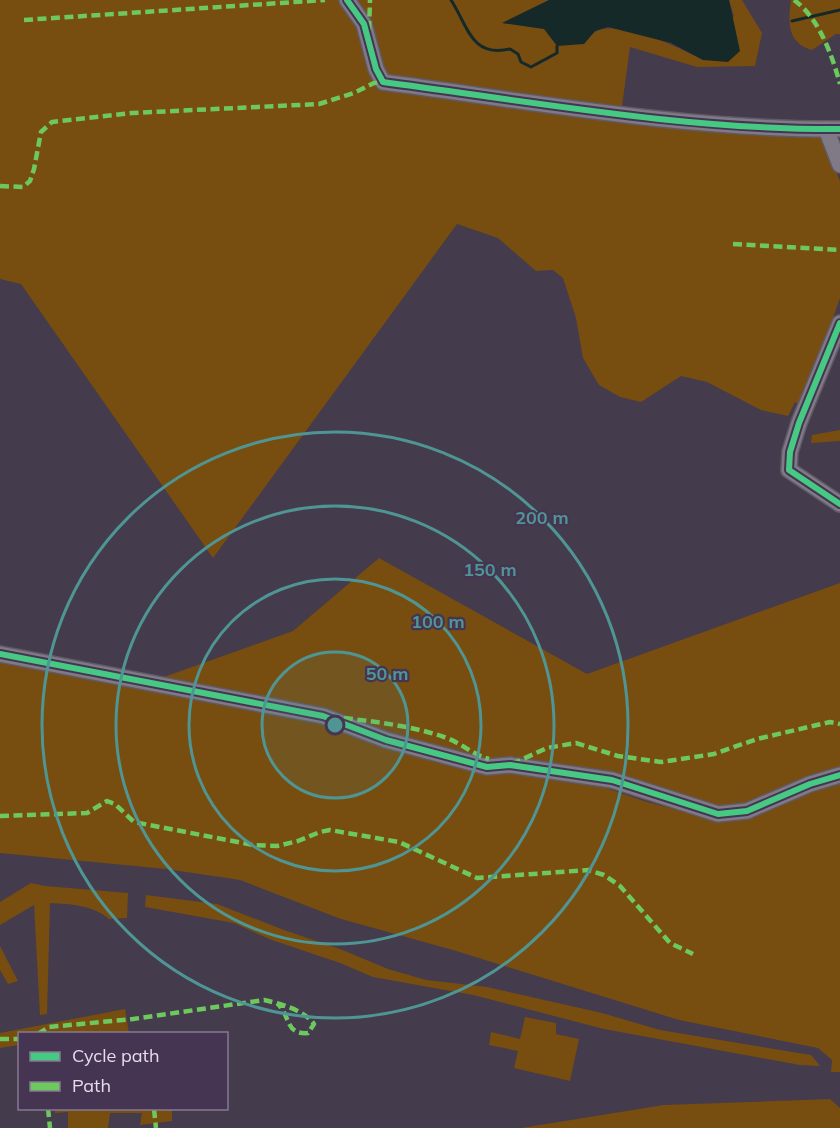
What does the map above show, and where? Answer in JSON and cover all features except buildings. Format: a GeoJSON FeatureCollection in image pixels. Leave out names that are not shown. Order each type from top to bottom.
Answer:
{"type":"FeatureCollection","features":[{"type":"Feature","properties":{"kind":"street"},"geometry":{"type":"LineString","coordinates":[[347,0],[364,24],[376,69],[383,82],[625,114],[736,125],[833,129],[840,165]]}},
{"type":"Feature","properties":{"kind":"street"},"geometry":{"type":"LineString","coordinates":[[840,323],[799,423],[790,452],[789,470],[840,504]]}},
{"type":"Feature","properties":{"kind":"street"},"geometry":{"type":"LineString","coordinates":[[0,654],[322,716],[386,740],[487,767],[510,765],[612,780],[718,814],[747,811],[810,784],[840,775]]}},
{"type":"Feature","properties":{"kind":"shaded area"},"geometry":{"type":"Polygon","coordinates":[[[0,0],[549,0],[503,23],[545,29],[584,44],[597,31],[607,28],[620,29],[650,36],[703,60],[734,16],[729,0],[742,0],[762,33],[755,66],[697,67],[630,47],[622,106],[488,90],[822,136],[840,181],[840,298],[802,407],[795,402],[788,416],[761,410],[707,382],[681,376],[641,402],[620,397],[599,385],[583,358],[576,318],[563,278],[553,270],[536,271],[498,238],[457,224],[213,558],[21,284],[0,279],[0,0]]]}},
{"type":"Feature","properties":{"kind":"shaded area"},"geometry":{"type":"Polygon","coordinates":[[[549,0],[729,0],[740,51],[728,62],[703,60],[671,43],[608,27],[595,31],[584,44],[557,46],[544,29],[502,23],[549,0]]]}},
{"type":"Feature","properties":{"kind":"shaded area"},"geometry":{"type":"Polygon","coordinates":[[[791,0],[840,0],[840,34],[836,34],[812,50],[804,47],[791,31],[791,0]]]}},
{"type":"Feature","properties":{"kind":"shaded area"},"geometry":{"type":"Polygon","coordinates":[[[840,430],[840,441],[811,443],[812,435],[840,430]]]}},
{"type":"Feature","properties":{"kind":"shaded area"},"geometry":{"type":"Polygon","coordinates":[[[379,558],[587,674],[840,583],[840,771],[747,806],[719,809],[483,761],[161,678],[293,631],[379,558]]]}},
{"type":"Feature","properties":{"kind":"shaded area"},"geometry":{"type":"Polygon","coordinates":[[[0,656],[286,712],[600,786],[647,802],[716,820],[840,778],[840,1072],[831,1072],[832,1060],[818,1048],[679,1020],[453,950],[341,919],[240,880],[166,869],[0,853],[0,656]]]}},
{"type":"Feature","properties":{"kind":"shaded area"},"geometry":{"type":"Polygon","coordinates":[[[31,883],[128,893],[127,918],[109,919],[89,908],[50,903],[47,1014],[40,1015],[34,905],[0,925],[0,902],[31,883]]]}},
{"type":"Feature","properties":{"kind":"shaded area"},"geometry":{"type":"Polygon","coordinates":[[[146,895],[217,904],[388,969],[426,980],[487,987],[602,1013],[660,1030],[811,1055],[820,1066],[800,1065],[604,1029],[473,995],[373,977],[340,963],[269,939],[234,923],[145,907],[146,895]]]}},
{"type":"Feature","properties":{"kind":"shaded area"},"geometry":{"type":"Polygon","coordinates":[[[0,946],[18,981],[8,984],[0,970],[0,946]]]}},
{"type":"Feature","properties":{"kind":"shaded area"},"geometry":{"type":"Polygon","coordinates":[[[125,1009],[129,1032],[18,1032],[18,1045],[0,1048],[0,1033],[125,1009]]]}},
{"type":"Feature","properties":{"kind":"shaded area"},"geometry":{"type":"Polygon","coordinates":[[[525,1017],[556,1023],[556,1034],[579,1039],[570,1081],[514,1068],[518,1051],[489,1045],[491,1032],[520,1039],[525,1017]]]}},
{"type":"Feature","properties":{"kind":"shaded area"},"geometry":{"type":"Polygon","coordinates":[[[830,1099],[840,1108],[840,1128],[521,1128],[664,1105],[830,1099]]]}},
{"type":"Feature","properties":{"kind":"shaded area"},"geometry":{"type":"Polygon","coordinates":[[[55,1110],[172,1110],[172,1121],[140,1125],[142,1113],[110,1113],[108,1128],[68,1128],[68,1112],[55,1113],[55,1110]]]}},
{"type":"Feature","properties":{"kind":"waterway"},"geometry":{"type":"LineString","coordinates":[[451,0],[472,38],[487,49],[497,51],[510,49],[518,54],[521,62],[531,67],[557,53],[557,46]]}},
{"type":"Feature","properties":{"kind":"waterway"},"geometry":{"type":"LineString","coordinates":[[792,21],[840,10]]}},
{"type":"Feature","properties":{"kind":"marked path"},"geometry":{"type":"LineString","coordinates":[[24,20],[325,0]]}},
{"type":"Feature","properties":{"kind":"marked path"},"geometry":{"type":"LineString","coordinates":[[369,30],[370,0]]}},
{"type":"Feature","properties":{"kind":"marked path"},"geometry":{"type":"LineString","coordinates":[[794,0],[811,17],[817,27],[829,49],[840,84]]}},
{"type":"Feature","properties":{"kind":"marked path"},"geometry":{"type":"LineString","coordinates":[[0,186],[23,187],[30,181],[41,132],[52,122],[132,113],[319,104],[354,93],[374,83],[383,82]]}},
{"type":"Feature","properties":{"kind":"marked path"},"geometry":{"type":"LineString","coordinates":[[733,244],[840,250]]}},
{"type":"Feature","properties":{"kind":"marked path"},"geometry":{"type":"LineString","coordinates":[[344,718],[432,733],[450,739],[477,755],[489,759]]}},
{"type":"Feature","properties":{"kind":"marked path"},"geometry":{"type":"LineString","coordinates":[[512,764],[547,748],[576,743],[618,756],[661,762],[714,754],[757,739],[830,722],[840,724]]}},
{"type":"Feature","properties":{"kind":"marked path"},"geometry":{"type":"LineString","coordinates":[[0,816],[87,813],[107,801],[115,804],[134,822],[253,845],[277,846],[330,830],[399,842],[477,878],[588,870],[604,875],[620,886],[670,943],[693,954]]}},
{"type":"Feature","properties":{"kind":"marked path"},"geometry":{"type":"LineString","coordinates":[[41,1032],[49,1027],[133,1019],[264,1000],[278,1003],[298,1011],[310,1019],[314,1024],[308,1033],[295,1031],[277,1003]]}},
{"type":"Feature","properties":{"kind":"marked path"},"geometry":{"type":"LineString","coordinates":[[0,1039],[18,1039]]}},
{"type":"Feature","properties":{"kind":"marked path"},"geometry":{"type":"LineString","coordinates":[[48,1110],[50,1128]]}},
{"type":"Feature","properties":{"kind":"marked path"},"geometry":{"type":"LineString","coordinates":[[154,1110],[156,1128]]}},
{"type":"Feature","properties":{"kind":"cycle path"},"geometry":{"type":"LineString","coordinates":[[347,0],[364,24],[376,69],[383,82],[668,120],[725,125],[840,129]]}},
{"type":"Feature","properties":{"kind":"cycle path"},"geometry":{"type":"LineString","coordinates":[[840,323],[799,423],[790,452],[789,470],[840,504]]}},
{"type":"Feature","properties":{"kind":"cycle path"},"geometry":{"type":"LineString","coordinates":[[0,654],[323,716],[386,740],[487,767],[510,765],[612,780],[718,814],[747,811],[810,784],[840,775]]}}]}
